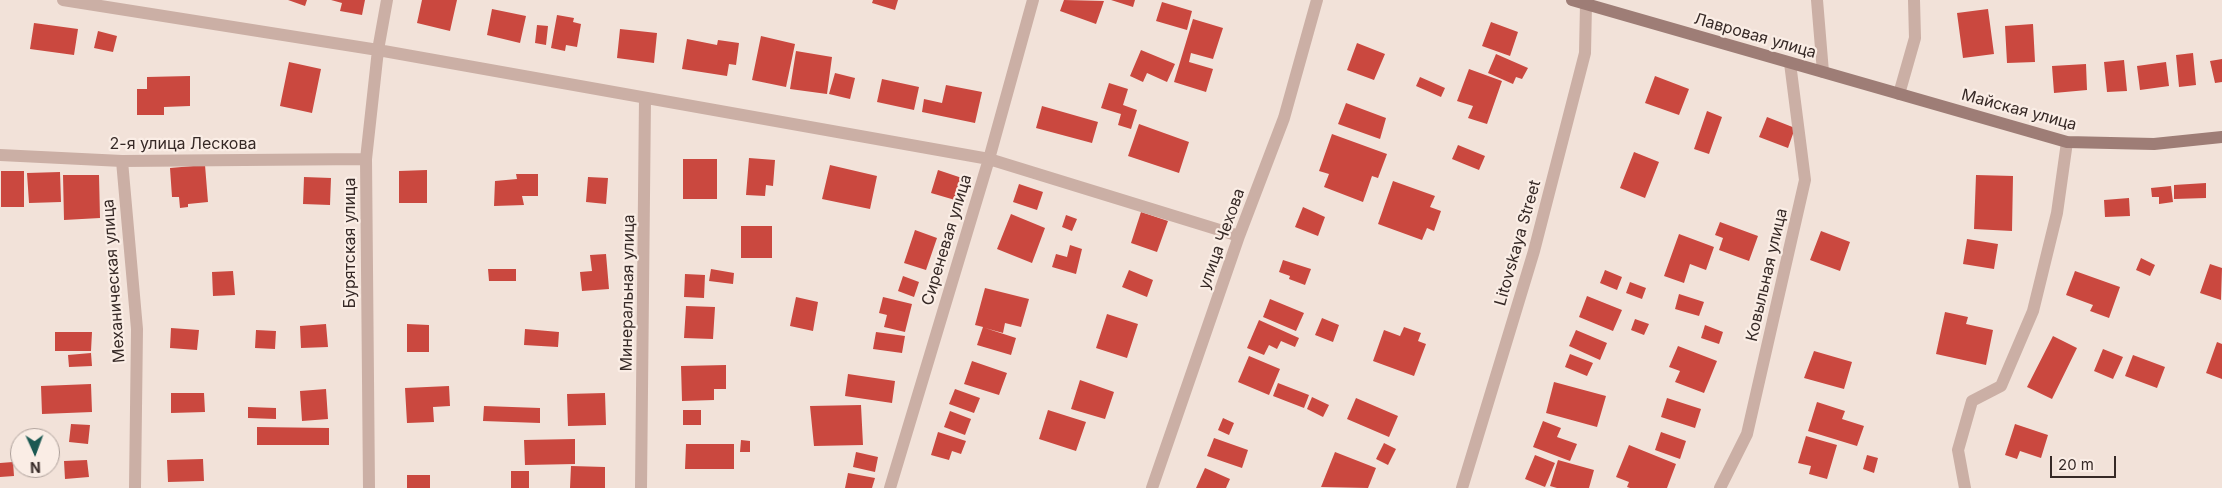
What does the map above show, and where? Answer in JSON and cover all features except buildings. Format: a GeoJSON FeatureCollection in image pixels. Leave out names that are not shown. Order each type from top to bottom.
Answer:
{"type":"FeatureCollection","features":[{"type":"Feature","properties":{"kind":"street"},"geometry":{"type":"LineString","coordinates":[[64,0],[378,50],[989,158],[1239,236]]}},
{"type":"Feature","properties":{"kind":"street","name":"Бурятская улица"},"geometry":{"type":"LineString","coordinates":[[369,488],[366,159],[378,50],[387,0]]}},
{"type":"Feature","properties":{"kind":"street","name":"Сиреневая улица"},"geometry":{"type":"LineString","coordinates":[[890,488],[989,158],[1034,0]]}},
{"type":"Feature","properties":{"kind":"street","name":"улица Чехова"},"geometry":{"type":"LineString","coordinates":[[1152,488],[1239,236],[1284,118],[1317,0]]}},
{"type":"Feature","properties":{"kind":"street","name":"Лавровая улица"},"geometry":{"type":"LineString","coordinates":[[1572,0],[1587,2],[1899,94]]}},
{"type":"Feature","properties":{"kind":"street"},"geometry":{"type":"LineString","coordinates":[[1817,0],[1823,72]]}},
{"type":"Feature","properties":{"kind":"street"},"geometry":{"type":"LineString","coordinates":[[1899,94],[1915,38],[1914,0]]}},
{"type":"Feature","properties":{"kind":"street","name":"Litovskaya Street"},"geometry":{"type":"LineString","coordinates":[[1462,488],[1534,251],[1583,63],[1587,2]]}},
{"type":"Feature","properties":{"kind":"street","name":"Ковыльная улица"},"geometry":{"type":"LineString","coordinates":[[1720,488],[1747,434],[1805,180],[1790,63]]}},
{"type":"Feature","properties":{"kind":"street","name":"Майская улица"},"geometry":{"type":"LineString","coordinates":[[1899,94],[2066,142],[2154,144],[2222,137]]}},
{"type":"Feature","properties":{"kind":"street","name":"Минеральная улица"},"geometry":{"type":"LineString","coordinates":[[641,488],[645,98]]}},
{"type":"Feature","properties":{"kind":"street"},"geometry":{"type":"LineString","coordinates":[[1965,488],[1958,450],[1972,401],[2001,386],[2033,311],[2057,213],[2066,142]]}},
{"type":"Feature","properties":{"kind":"street","name":"2-я улица Лескова"},"geometry":{"type":"LineString","coordinates":[[0,155],[122,161],[366,159]]}},
{"type":"Feature","properties":{"kind":"street","name":"Механическая улица"},"geometry":{"type":"LineString","coordinates":[[122,161],[137,329],[135,488]]}}]}
